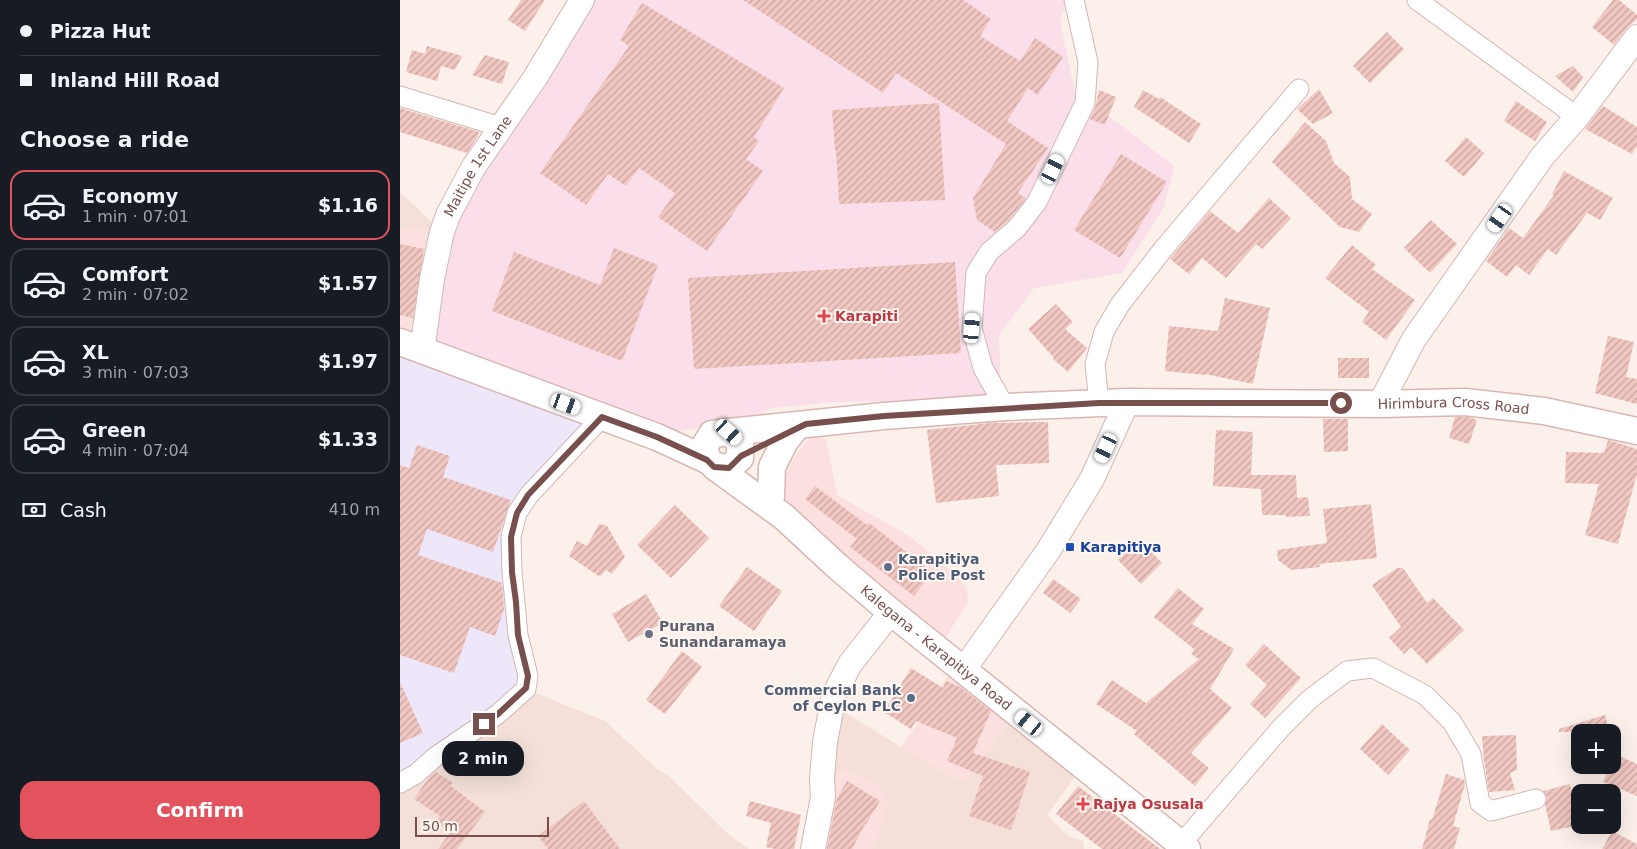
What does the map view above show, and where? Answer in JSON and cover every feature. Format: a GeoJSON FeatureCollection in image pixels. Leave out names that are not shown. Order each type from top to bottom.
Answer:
{"type":"FeatureCollection","features":[{"type":"Feature","properties":{"kind":"main road","name":"Kalegana - Karapitiya Road"},"geometry":{"type":"LineString","coordinates":[[411,347],[657,437],[711,463],[777,506]]}},
{"type":"Feature","properties":{"kind":"main road","name":"Hirimbura Cross Road"},"geometry":{"type":"LineString","coordinates":[[657,437],[800,427],[884,416],[1127,402],[1380,404],[1465,402],[1544,411],[1637,431]]}},
{"type":"Feature","properties":{"kind":"main road"},"geometry":{"type":"LineString","coordinates":[[740,457],[740,442],[721,433],[704,447],[711,463],[729,468],[740,457],[800,427]]}},
{"type":"Feature","properties":{"kind":"main road"},"geometry":{"type":"LineString","coordinates":[[777,506],[772,467],[785,441],[800,427]]}},
{"type":"Feature","properties":{"kind":"main road","name":"Kalegana - Karapitiya Road"},"geometry":{"type":"LineString","coordinates":[[740,457],[777,506],[838,567],[891,612],[1184,847]]}},
{"type":"Feature","properties":{"kind":"street","name":"Maitipe 1st Lane"},"geometry":{"type":"LineString","coordinates":[[411,347],[432,279],[442,232],[448,214],[473,168],[535,78],[582,0]]}},
{"type":"Feature","properties":{"kind":"street"},"geometry":{"type":"LineString","coordinates":[[1006,408],[983,368],[972,328],[976,273],[989,252],[1017,228],[1037,202],[1085,103],[1088,62],[1074,0]]}},
{"type":"Feature","properties":{"kind":"street"},"geometry":{"type":"LineString","coordinates":[[1417,0],[1577,117]]}},
{"type":"Feature","properties":{"kind":"street"},"geometry":{"type":"LineString","coordinates":[[1380,404],[1414,339],[1542,157],[1577,117],[1637,37]]}},
{"type":"Feature","properties":{"kind":"street"},"geometry":{"type":"LineString","coordinates":[[1099,403],[1095,364],[1104,332],[1119,306],[1164,248],[1299,89]]}},
{"type":"Feature","properties":{"kind":"street"},"geometry":{"type":"LineString","coordinates":[[400,96],[501,127]]}},
{"type":"Feature","properties":{"kind":"street"},"geometry":{"type":"LineString","coordinates":[[964,669],[1048,551],[1092,479],[1127,402]]}},
{"type":"Feature","properties":{"kind":"street"},"geometry":{"type":"LineString","coordinates":[[400,783],[416,774],[435,757],[498,714],[526,688],[528,676],[518,635],[512,572],[511,537],[517,513],[528,495],[602,417]]}},
{"type":"Feature","properties":{"kind":"street"},"geometry":{"type":"LineString","coordinates":[[813,849],[823,797],[824,751],[834,695],[850,664],[891,612]]}},
{"type":"Feature","properties":{"kind":"street"},"geometry":{"type":"LineString","coordinates":[[1184,847],[1280,730],[1310,699],[1346,671],[1374,668],[1425,695],[1452,722],[1471,754],[1480,803],[1491,811],[1536,799]]}},
{"type":"Feature","properties":{"kind":"shaded area"},"geometry":{"type":"Polygon","coordinates":[[[582,0],[1067,0],[1060,21],[1075,93],[1174,166],[1164,207],[1122,273],[1034,288],[999,335],[1001,399],[837,402],[770,408],[740,431],[697,428],[652,435],[422,351],[438,252],[582,0]]]}},
{"type":"Feature","properties":{"kind":"shaded area"},"geometry":{"type":"Polygon","coordinates":[[[400,192],[442,232],[400,227],[400,192]]]}},
{"type":"Feature","properties":{"kind":"shaded area"},"geometry":{"type":"Polygon","coordinates":[[[400,227],[442,232],[422,351],[400,342],[400,227]]]}},
{"type":"Feature","properties":{"kind":"shaded area"},"geometry":{"type":"Polygon","coordinates":[[[400,342],[602,417],[517,513],[526,689],[400,783],[400,342]]]}},
{"type":"Feature","properties":{"kind":"shaded area"},"geometry":{"type":"Polygon","coordinates":[[[811,435],[826,439],[837,495],[906,534],[935,556],[965,585],[969,601],[938,649],[784,517],[783,482],[792,461],[811,435]]]}},
{"type":"Feature","properties":{"kind":"shaded area"},"geometry":{"type":"Polygon","coordinates":[[[956,662],[1016,712],[966,779],[958,780],[901,747],[925,713],[956,662]]]}},
{"type":"Feature","properties":{"kind":"shaded area"},"geometry":{"type":"Polygon","coordinates":[[[526,689],[605,721],[657,769],[669,776],[728,834],[749,849],[400,849],[400,783],[526,689]]]}},
{"type":"Feature","properties":{"kind":"shaded area"},"geometry":{"type":"Polygon","coordinates":[[[833,705],[958,780],[966,779],[1016,712],[1083,766],[1047,815],[1068,836],[1083,841],[1084,849],[872,849],[878,835],[822,779],[833,705]]]}},
{"type":"Feature","properties":{"kind":"shaded area"},"geometry":{"type":"Polygon","coordinates":[[[843,770],[877,783],[888,800],[879,836],[872,849],[813,849],[822,779],[843,770]]]}},
{"type":"Feature","properties":{"kind":"building"},"geometry":{"type":"Polygon","coordinates":[[[521,0],[545,0],[525,31],[508,20],[521,0]]]}},
{"type":"Feature","properties":{"kind":"building"},"geometry":{"type":"Polygon","coordinates":[[[743,0],[963,0],[991,19],[980,36],[1020,61],[1035,38],[1063,57],[1038,95],[1028,88],[1007,121],[1048,148],[1018,193],[1026,198],[1009,220],[995,232],[977,220],[973,198],[1006,144],[896,73],[883,93],[743,0]]]}},
{"type":"Feature","properties":{"kind":"building"},"geometry":{"type":"Polygon","coordinates":[[[1613,0],[1619,0],[1637,15],[1637,19],[1626,29],[1614,45],[1592,27],[1613,0]]]}},
{"type":"Feature","properties":{"kind":"building"},"geometry":{"type":"Polygon","coordinates":[[[642,3],[784,88],[754,137],[759,141],[746,159],[763,171],[707,251],[658,217],[675,193],[639,168],[626,186],[608,174],[586,205],[540,173],[629,46],[620,40],[642,3]]]}},
{"type":"Feature","properties":{"kind":"building"},"geometry":{"type":"Polygon","coordinates":[[[1387,32],[1404,49],[1370,83],[1353,66],[1387,32]]]}},
{"type":"Feature","properties":{"kind":"building"},"geometry":{"type":"Polygon","coordinates":[[[427,46],[462,56],[455,70],[441,66],[437,81],[406,72],[412,50],[425,54],[427,46]]]}},
{"type":"Feature","properties":{"kind":"building"},"geometry":{"type":"Polygon","coordinates":[[[485,55],[509,62],[502,84],[472,75],[485,55]]]}},
{"type":"Feature","properties":{"kind":"building"},"geometry":{"type":"Polygon","coordinates":[[[1573,66],[1583,77],[1573,92],[1555,76],[1573,66]]]}},
{"type":"Feature","properties":{"kind":"building"},"geometry":{"type":"Polygon","coordinates":[[[1319,89],[1333,113],[1313,124],[1297,109],[1319,89]]]}},
{"type":"Feature","properties":{"kind":"building"},"geometry":{"type":"Polygon","coordinates":[[[1099,90],[1116,97],[1105,125],[1090,119],[1095,108],[1099,90]]]}},
{"type":"Feature","properties":{"kind":"building"},"geometry":{"type":"Polygon","coordinates":[[[1143,90],[1159,99],[1160,97],[1201,124],[1189,143],[1134,107],[1143,90]]]}},
{"type":"Feature","properties":{"kind":"building"},"geometry":{"type":"Polygon","coordinates":[[[1516,101],[1547,122],[1535,141],[1504,121],[1516,101]]]}},
{"type":"Feature","properties":{"kind":"building"},"geometry":{"type":"Polygon","coordinates":[[[939,103],[945,200],[839,204],[832,110],[939,103]]]}},
{"type":"Feature","properties":{"kind":"building"},"geometry":{"type":"Polygon","coordinates":[[[1603,106],[1637,127],[1637,146],[1632,154],[1585,129],[1603,106]]]}},
{"type":"Feature","properties":{"kind":"building"},"geometry":{"type":"Polygon","coordinates":[[[400,108],[479,132],[478,136],[467,153],[400,132],[400,108]]]}},
{"type":"Feature","properties":{"kind":"building"},"geometry":{"type":"Polygon","coordinates":[[[1305,122],[1326,141],[1334,163],[1350,177],[1352,199],[1372,214],[1359,232],[1340,227],[1272,162],[1305,122]]]}},
{"type":"Feature","properties":{"kind":"building"},"geometry":{"type":"Polygon","coordinates":[[[1466,137],[1484,153],[1464,177],[1445,161],[1466,137]]]}},
{"type":"Feature","properties":{"kind":"building"},"geometry":{"type":"Polygon","coordinates":[[[1121,154],[1167,182],[1120,258],[1074,230],[1121,154]]]}},
{"type":"Feature","properties":{"kind":"building"},"geometry":{"type":"Polygon","coordinates":[[[1564,171],[1613,198],[1600,220],[1587,213],[1556,255],[1548,249],[1529,275],[1516,265],[1507,277],[1486,261],[1509,228],[1523,238],[1554,195],[1552,194],[1564,171]]]}},
{"type":"Feature","properties":{"kind":"building"},"geometry":{"type":"Polygon","coordinates":[[[1269,198],[1291,218],[1262,249],[1256,244],[1226,278],[1202,258],[1189,274],[1170,259],[1210,211],[1238,233],[1269,198]]]}},
{"type":"Feature","properties":{"kind":"building"},"geometry":{"type":"Polygon","coordinates":[[[1431,220],[1457,244],[1430,273],[1404,248],[1431,220]]]}},
{"type":"Feature","properties":{"kind":"building"},"geometry":{"type":"Polygon","coordinates":[[[400,244],[424,249],[413,318],[400,315],[400,244]]]}},
{"type":"Feature","properties":{"kind":"building"},"geometry":{"type":"Polygon","coordinates":[[[1352,245],[1376,265],[1372,269],[1415,300],[1386,340],[1362,322],[1369,312],[1325,278],[1352,245]]]}},
{"type":"Feature","properties":{"kind":"building"},"geometry":{"type":"Polygon","coordinates":[[[614,248],[658,265],[622,361],[492,311],[514,252],[600,285],[614,248]]]}},
{"type":"Feature","properties":{"kind":"building","name":"Karapiti"},"geometry":{"type":"Polygon","coordinates":[[[955,262],[961,353],[694,369],[688,278],[955,262]]]}},
{"type":"Feature","properties":{"kind":"building"},"geometry":{"type":"Polygon","coordinates":[[[1225,298],[1270,308],[1253,384],[1205,374],[1165,371],[1169,326],[1218,331],[1225,298]]]}},
{"type":"Feature","properties":{"kind":"building"},"geometry":{"type":"Polygon","coordinates":[[[1056,304],[1073,322],[1065,329],[1087,348],[1068,372],[1053,359],[1028,329],[1056,304]]]}},
{"type":"Feature","properties":{"kind":"building"},"geometry":{"type":"Polygon","coordinates":[[[1608,336],[1634,342],[1626,377],[1637,379],[1637,404],[1595,393],[1608,336]]]}},
{"type":"Feature","properties":{"kind":"building"},"geometry":{"type":"Polygon","coordinates":[[[1338,358],[1369,358],[1369,378],[1338,378],[1338,358]]]}},
{"type":"Feature","properties":{"kind":"building"},"geometry":{"type":"Polygon","coordinates":[[[1455,417],[1468,417],[1477,420],[1469,444],[1449,438],[1455,417]]]}},
{"type":"Feature","properties":{"kind":"building"},"geometry":{"type":"Polygon","coordinates":[[[1323,419],[1348,419],[1348,451],[1324,452],[1323,419]]]}},
{"type":"Feature","properties":{"kind":"building"},"geometry":{"type":"Polygon","coordinates":[[[1048,422],[1049,463],[996,465],[999,496],[936,503],[927,430],[990,423],[1048,422]]]}},
{"type":"Feature","properties":{"kind":"building"},"geometry":{"type":"Polygon","coordinates":[[[1216,430],[1253,432],[1251,475],[1296,475],[1297,498],[1308,497],[1310,516],[1262,515],[1261,489],[1213,486],[1216,430]]]}},
{"type":"Feature","properties":{"kind":"building"},"geometry":{"type":"Polygon","coordinates":[[[1608,440],[1637,449],[1637,474],[1618,544],[1585,535],[1599,484],[1565,483],[1566,452],[1604,453],[1608,440]]]}},
{"type":"Feature","properties":{"kind":"building"},"geometry":{"type":"Polygon","coordinates":[[[417,445],[450,456],[443,477],[511,500],[493,552],[427,529],[418,555],[502,583],[504,609],[495,636],[470,627],[454,673],[400,655],[400,465],[409,468],[417,445]]]}},
{"type":"Feature","properties":{"kind":"building"},"geometry":{"type":"Polygon","coordinates":[[[815,486],[867,525],[869,523],[932,572],[914,596],[850,547],[857,539],[805,499],[815,486]]]}},
{"type":"Feature","properties":{"kind":"building"},"geometry":{"type":"Polygon","coordinates":[[[1371,504],[1377,558],[1319,564],[1320,567],[1291,570],[1278,560],[1277,550],[1327,543],[1323,509],[1371,504]]]}},
{"type":"Feature","properties":{"kind":"building"},"geometry":{"type":"Polygon","coordinates":[[[675,505],[709,538],[671,578],[637,545],[675,505]]]}},
{"type":"Feature","properties":{"kind":"building"},"geometry":{"type":"Polygon","coordinates":[[[599,524],[607,526],[625,557],[612,574],[606,570],[600,577],[569,556],[577,541],[587,546],[599,524]]]}},
{"type":"Feature","properties":{"kind":"building"},"geometry":{"type":"Polygon","coordinates":[[[1139,539],[1162,563],[1141,584],[1118,560],[1139,539]]]}},
{"type":"Feature","properties":{"kind":"building"},"geometry":{"type":"Polygon","coordinates":[[[747,567],[782,591],[754,631],[719,606],[747,567]]]}},
{"type":"Feature","properties":{"kind":"building"},"geometry":{"type":"Polygon","coordinates":[[[1397,568],[1403,568],[1427,603],[1433,598],[1464,630],[1427,664],[1411,647],[1404,654],[1389,638],[1401,627],[1372,585],[1397,568]]]}},
{"type":"Feature","properties":{"kind":"building"},"geometry":{"type":"Polygon","coordinates":[[[1053,579],[1081,599],[1070,613],[1043,593],[1053,579]]]}},
{"type":"Feature","properties":{"kind":"building"},"geometry":{"type":"Polygon","coordinates":[[[1178,588],[1204,609],[1192,624],[1234,649],[1210,689],[1232,708],[1191,753],[1209,768],[1195,786],[1134,734],[1137,731],[1096,704],[1112,680],[1146,703],[1199,659],[1191,654],[1194,649],[1154,617],[1178,588]]]}},
{"type":"Feature","properties":{"kind":"building"},"geometry":{"type":"Polygon","coordinates":[[[646,594],[663,623],[628,642],[612,614],[646,594]]]}},
{"type":"Feature","properties":{"kind":"building"},"geometry":{"type":"Polygon","coordinates":[[[1264,644],[1301,678],[1265,718],[1250,704],[1267,685],[1245,665],[1264,644]]]}},
{"type":"Feature","properties":{"kind":"building"},"geometry":{"type":"Polygon","coordinates":[[[682,651],[702,667],[665,714],[646,700],[682,651]]]}},
{"type":"Feature","properties":{"kind":"building"},"geometry":{"type":"Polygon","coordinates":[[[911,668],[943,688],[946,681],[960,687],[991,711],[973,753],[1030,772],[1011,830],[969,816],[983,776],[947,761],[957,738],[916,721],[911,729],[884,712],[911,668]]]}},
{"type":"Feature","properties":{"kind":"building"},"geometry":{"type":"Polygon","coordinates":[[[400,682],[423,733],[400,743],[400,682]]]}},
{"type":"Feature","properties":{"kind":"building"},"geometry":{"type":"Polygon","coordinates":[[[1605,715],[1608,724],[1575,724],[1605,715]]]}},
{"type":"Feature","properties":{"kind":"building"},"geometry":{"type":"Polygon","coordinates":[[[1382,724],[1410,750],[1388,775],[1360,749],[1382,724]]]}},
{"type":"Feature","properties":{"kind":"building"},"geometry":{"type":"Polygon","coordinates":[[[1571,725],[1571,732],[1559,732],[1559,729],[1571,725]]]}},
{"type":"Feature","properties":{"kind":"building"},"geometry":{"type":"Polygon","coordinates":[[[1516,735],[1517,770],[1510,773],[1515,790],[1489,792],[1482,736],[1516,735]]]}},
{"type":"Feature","properties":{"kind":"building"},"geometry":{"type":"Polygon","coordinates":[[[1621,757],[1637,764],[1637,796],[1621,789],[1621,784],[1603,782],[1607,774],[1621,774],[1621,757]]]}},
{"type":"Feature","properties":{"kind":"building"},"geometry":{"type":"Polygon","coordinates":[[[436,772],[453,783],[451,786],[485,812],[457,849],[438,849],[451,832],[436,821],[440,816],[414,799],[429,777],[436,772]]]}},
{"type":"Feature","properties":{"kind":"building"},"geometry":{"type":"Polygon","coordinates":[[[1446,774],[1464,780],[1465,784],[1453,826],[1460,828],[1454,849],[1422,849],[1430,819],[1432,820],[1446,774]]]}},
{"type":"Feature","properties":{"kind":"building"},"geometry":{"type":"Polygon","coordinates":[[[847,781],[880,801],[852,849],[827,849],[837,798],[847,781]]]}},
{"type":"Feature","properties":{"kind":"building"},"geometry":{"type":"Polygon","coordinates":[[[1570,784],[1571,827],[1551,831],[1545,805],[1547,797],[1543,791],[1570,784]]]}},
{"type":"Feature","properties":{"kind":"building"},"geometry":{"type":"Polygon","coordinates":[[[1078,786],[1160,849],[1102,849],[1056,814],[1078,786]]]}},
{"type":"Feature","properties":{"kind":"building"},"geometry":{"type":"Polygon","coordinates":[[[584,801],[620,849],[548,849],[538,836],[584,801]]]}},
{"type":"Feature","properties":{"kind":"building"},"geometry":{"type":"Polygon","coordinates":[[[750,801],[801,815],[794,849],[766,847],[771,823],[746,816],[750,801]]]}},
{"type":"Feature","properties":{"kind":"building"},"geometry":{"type":"Polygon","coordinates":[[[1610,834],[1618,834],[1637,844],[1637,849],[1602,849],[1610,834]]]}},
{"type":"Feature","properties":{"kind":"place","name":"Karapiti"},"geometry":{"type":"Point","coordinates":[824,316]}},
{"type":"Feature","properties":{"kind":"place","name":"Karapitiya"},"geometry":{"type":"Point","coordinates":[1070,547]}},
{"type":"Feature","properties":{"kind":"place","name":"Karapitiya Police Post"},"geometry":{"type":"Point","coordinates":[888,567]}},
{"type":"Feature","properties":{"kind":"place","name":"Purana Sunandaramaya"},"geometry":{"type":"Point","coordinates":[649,634]}},
{"type":"Feature","properties":{"kind":"place","name":"Commercial Bank of Ceylon PLC"},"geometry":{"type":"Point","coordinates":[911,698]}},
{"type":"Feature","properties":{"kind":"place","name":"Rajya Osusala"},"geometry":{"type":"Point","coordinates":[1083,804]}},
{"type":"Feature","properties":{"kind":"route"},"geometry":{"type":"LineString","coordinates":[[484,724],[498,714],[526,688],[528,676],[518,635],[512,572],[511,537],[517,513],[528,495],[602,417],[657,437],[707,460],[714,467],[729,468],[741,456],[806,424],[884,416],[1099,403],[1341,403]]}}]}
